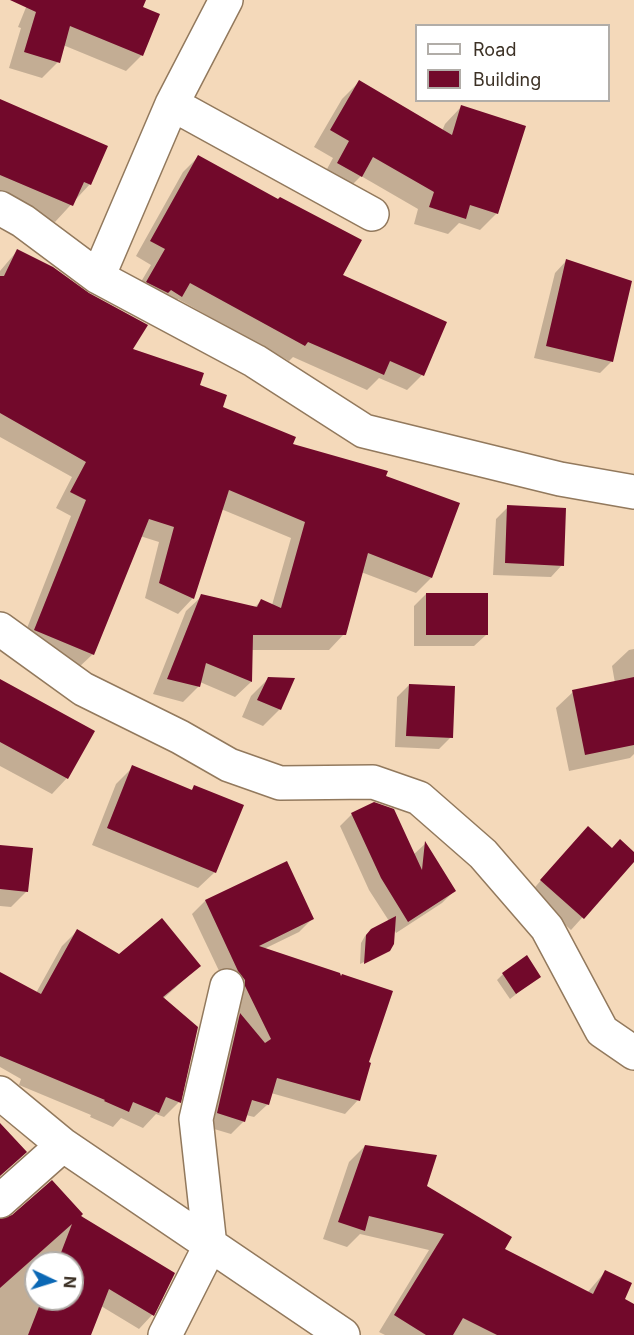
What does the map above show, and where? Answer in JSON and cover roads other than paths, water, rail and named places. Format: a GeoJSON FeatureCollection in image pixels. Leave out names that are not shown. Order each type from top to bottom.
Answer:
{"type":"FeatureCollection","features":[{"type":"Feature","properties":{"kind":"street"},"geometry":{"type":"LineString","coordinates":[[98,277],[172,104],[226,0]]}},
{"type":"Feature","properties":{"kind":"street"},"geometry":{"type":"LineString","coordinates":[[172,104],[372,214]]}},
{"type":"Feature","properties":{"kind":"street"},"geometry":{"type":"LineString","coordinates":[[0,207],[23,221],[98,277],[255,361],[364,431],[549,477],[634,492]]}},
{"type":"Feature","properties":{"kind":"street"},"geometry":{"type":"LineString","coordinates":[[0,629],[83,689],[180,737],[229,765],[280,783],[373,782],[418,798],[483,854],[547,928],[602,1032],[634,1053]]}},
{"type":"Feature","properties":{"kind":"street"},"geometry":{"type":"LineString","coordinates":[[165,1335],[210,1246],[196,1119],[227,986]]}},
{"type":"Feature","properties":{"kind":"street"},"geometry":{"type":"LineString","coordinates":[[0,1094],[63,1145],[343,1335]]}},
{"type":"Feature","properties":{"kind":"street"},"geometry":{"type":"LineString","coordinates":[[0,1201],[63,1145]]}}]}
